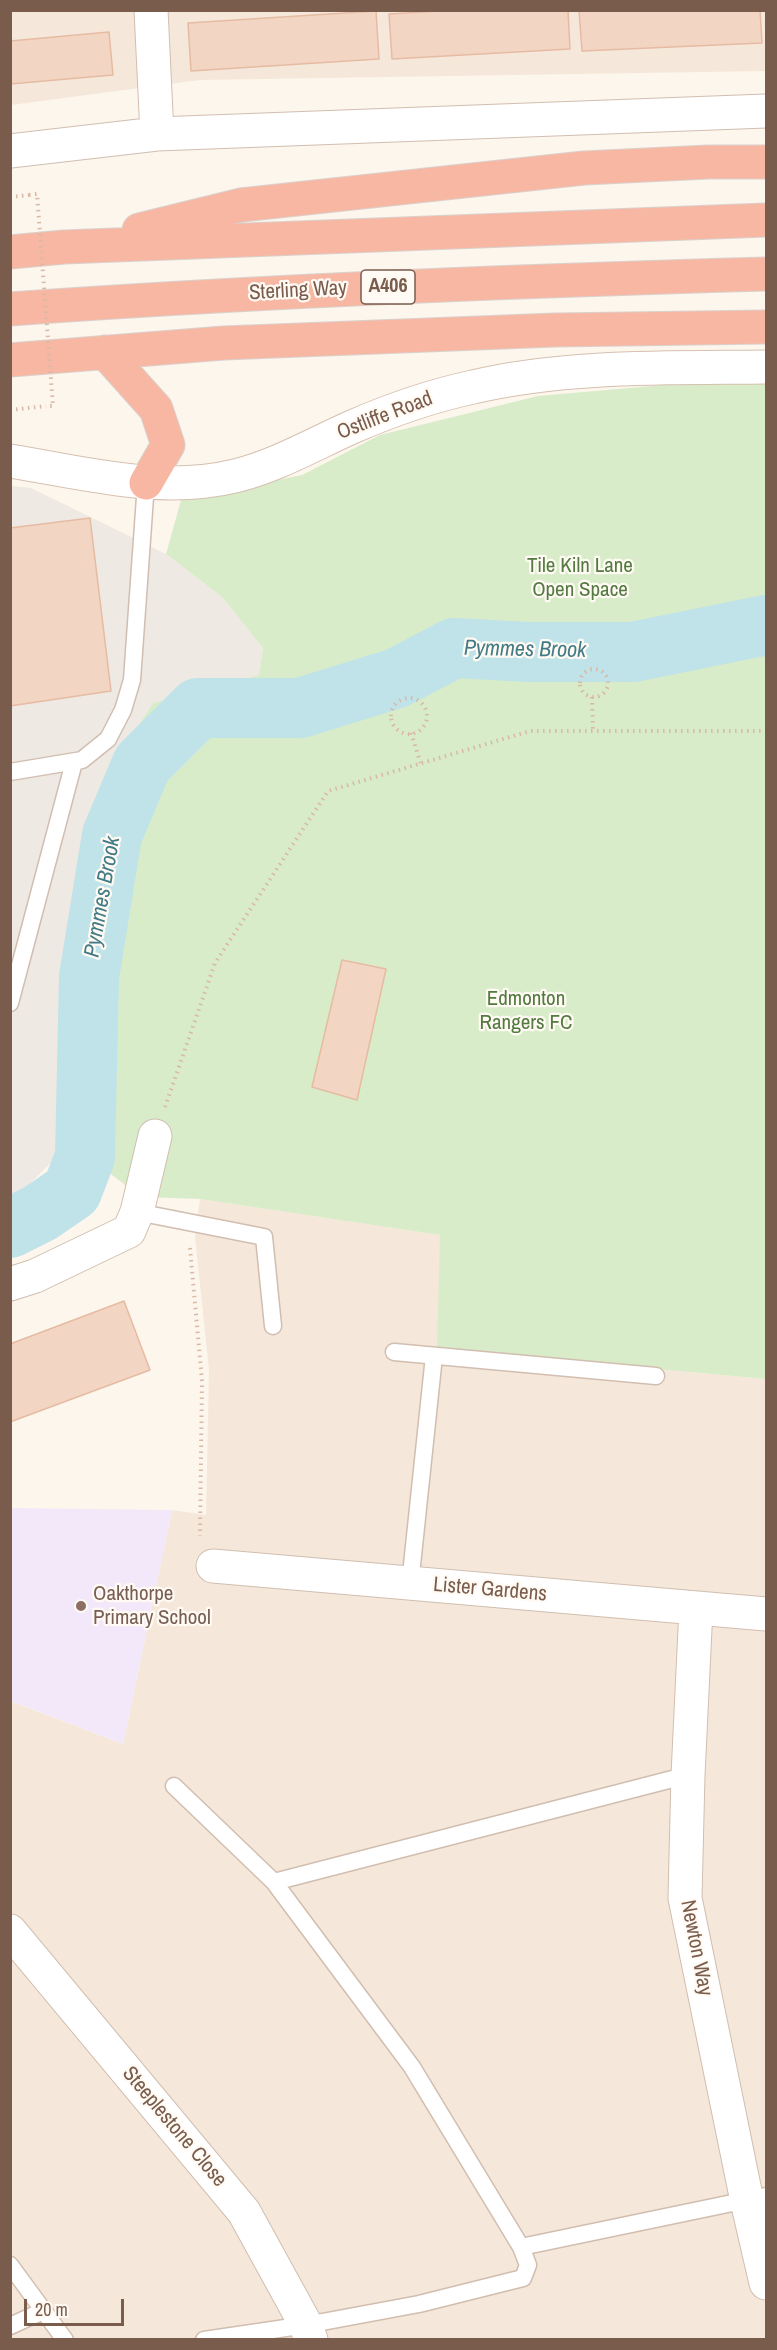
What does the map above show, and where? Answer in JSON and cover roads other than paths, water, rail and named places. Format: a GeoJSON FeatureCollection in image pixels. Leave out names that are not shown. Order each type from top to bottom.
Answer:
{"type":"FeatureCollection","features":[{"type":"Feature","properties":{"kind":"highway"},"geometry":{"type":"LineString","coordinates":[[64,247],[242,205],[584,168],[708,162],[766,162]]}},
{"type":"Feature","properties":{"kind":"highway"},"geometry":{"type":"LineString","coordinates":[[10,252],[64,247],[766,219]]}},
{"type":"Feature","properties":{"kind":"highway","name":"Sterling Way"},"geometry":{"type":"LineString","coordinates":[[10,309],[191,296],[766,273]]}},
{"type":"Feature","properties":{"kind":"highway"},"geometry":{"type":"LineString","coordinates":[[10,360],[224,343],[532,331],[766,327]]}},
{"type":"Feature","properties":{"kind":"highway"},"geometry":{"type":"LineString","coordinates":[[105,352],[156,409],[168,445],[146,483]]}},
{"type":"Feature","properties":{"kind":"street"},"geometry":{"type":"LineString","coordinates":[[152,10],[157,134]]}},
{"type":"Feature","properties":{"kind":"street"},"geometry":{"type":"LineString","coordinates":[[10,151],[157,134],[766,111]]}},
{"type":"Feature","properties":{"kind":"street","name":"Ostliffe Road"},"geometry":{"type":"LineString","coordinates":[[10,461],[146,483],[194,483],[236,476],[274,464],[403,405],[515,377],[562,373],[766,367]]}},
{"type":"Feature","properties":{"kind":"street"},"geometry":{"type":"LineString","coordinates":[[10,1284],[35,1276],[129,1231],[137,1212],[155,1136]]}},
{"type":"Feature","properties":{"kind":"street","name":"Lister Gardens"},"geometry":{"type":"LineString","coordinates":[[213,1566],[766,1614]]}},
{"type":"Feature","properties":{"kind":"street","name":"Newton Way"},"geometry":{"type":"LineString","coordinates":[[696,1608],[685,1899],[757,2198],[766,2283]]}},
{"type":"Feature","properties":{"kind":"street","name":"Steeplestone Close"},"geometry":{"type":"LineString","coordinates":[[10,1931],[244,2212],[309,2332]]}},
{"type":"Feature","properties":{"kind":"lane"},"geometry":{"type":"LineString","coordinates":[[10,373],[49,357]]}},
{"type":"Feature","properties":{"kind":"lane"},"geometry":{"type":"LineString","coordinates":[[10,772],[82,760],[108,739],[123,710],[132,680],[146,483]]}},
{"type":"Feature","properties":{"kind":"lane"},"geometry":{"type":"LineString","coordinates":[[10,1003],[74,762]]}},
{"type":"Feature","properties":{"kind":"lane"},"geometry":{"type":"LineString","coordinates":[[137,1212],[264,1237],[273,1326]]}},
{"type":"Feature","properties":{"kind":"lane"},"geometry":{"type":"LineString","coordinates":[[394,1352],[656,1376]]}},
{"type":"Feature","properties":{"kind":"lane"},"geometry":{"type":"LineString","coordinates":[[411,1584],[434,1356]]}},
{"type":"Feature","properties":{"kind":"lane"},"geometry":{"type":"LineString","coordinates":[[274,1882],[688,1775]]}},
{"type":"Feature","properties":{"kind":"lane"},"geometry":{"type":"LineString","coordinates":[[174,1786],[274,1882],[412,2067],[521,2247],[528,2265],[523,2278],[309,2332],[204,2340]]}},
{"type":"Feature","properties":{"kind":"lane"},"geometry":{"type":"LineString","coordinates":[[521,2247],[757,2198]]}},
{"type":"Feature","properties":{"kind":"lane"},"geometry":{"type":"LineString","coordinates":[[10,2265],[65,2340]]}},
{"type":"Feature","properties":{"kind":"lane"},"geometry":{"type":"LineString","coordinates":[[10,2326],[44,2311]]}},
{"type":"Feature","properties":{"kind":"waterway","name":"Pymmes Brook"},"geometry":{"type":"LineString","coordinates":[[10,1228],[40,1213],[72,1191],[85,1157],[89,977],[112,835],[142,764],[198,708],[300,708],[397,678],[454,648],[528,652],[633,652],[766,625]]}},
{"type":"Feature","properties":{"kind":"place","name":"Oakthorpe Primary School"},"geometry":{"type":"Point","coordinates":[81,1606]}},
{"type":"Feature","properties":{"kind":"park label","name":"Tile Kiln Lane Open Space"},"geometry":{"type":"Point","coordinates":[580,578]}},
{"type":"Feature","properties":{"kind":"park label","name":"Edmonton Rangers FC"},"geometry":{"type":"Point","coordinates":[526,1011]}}]}
